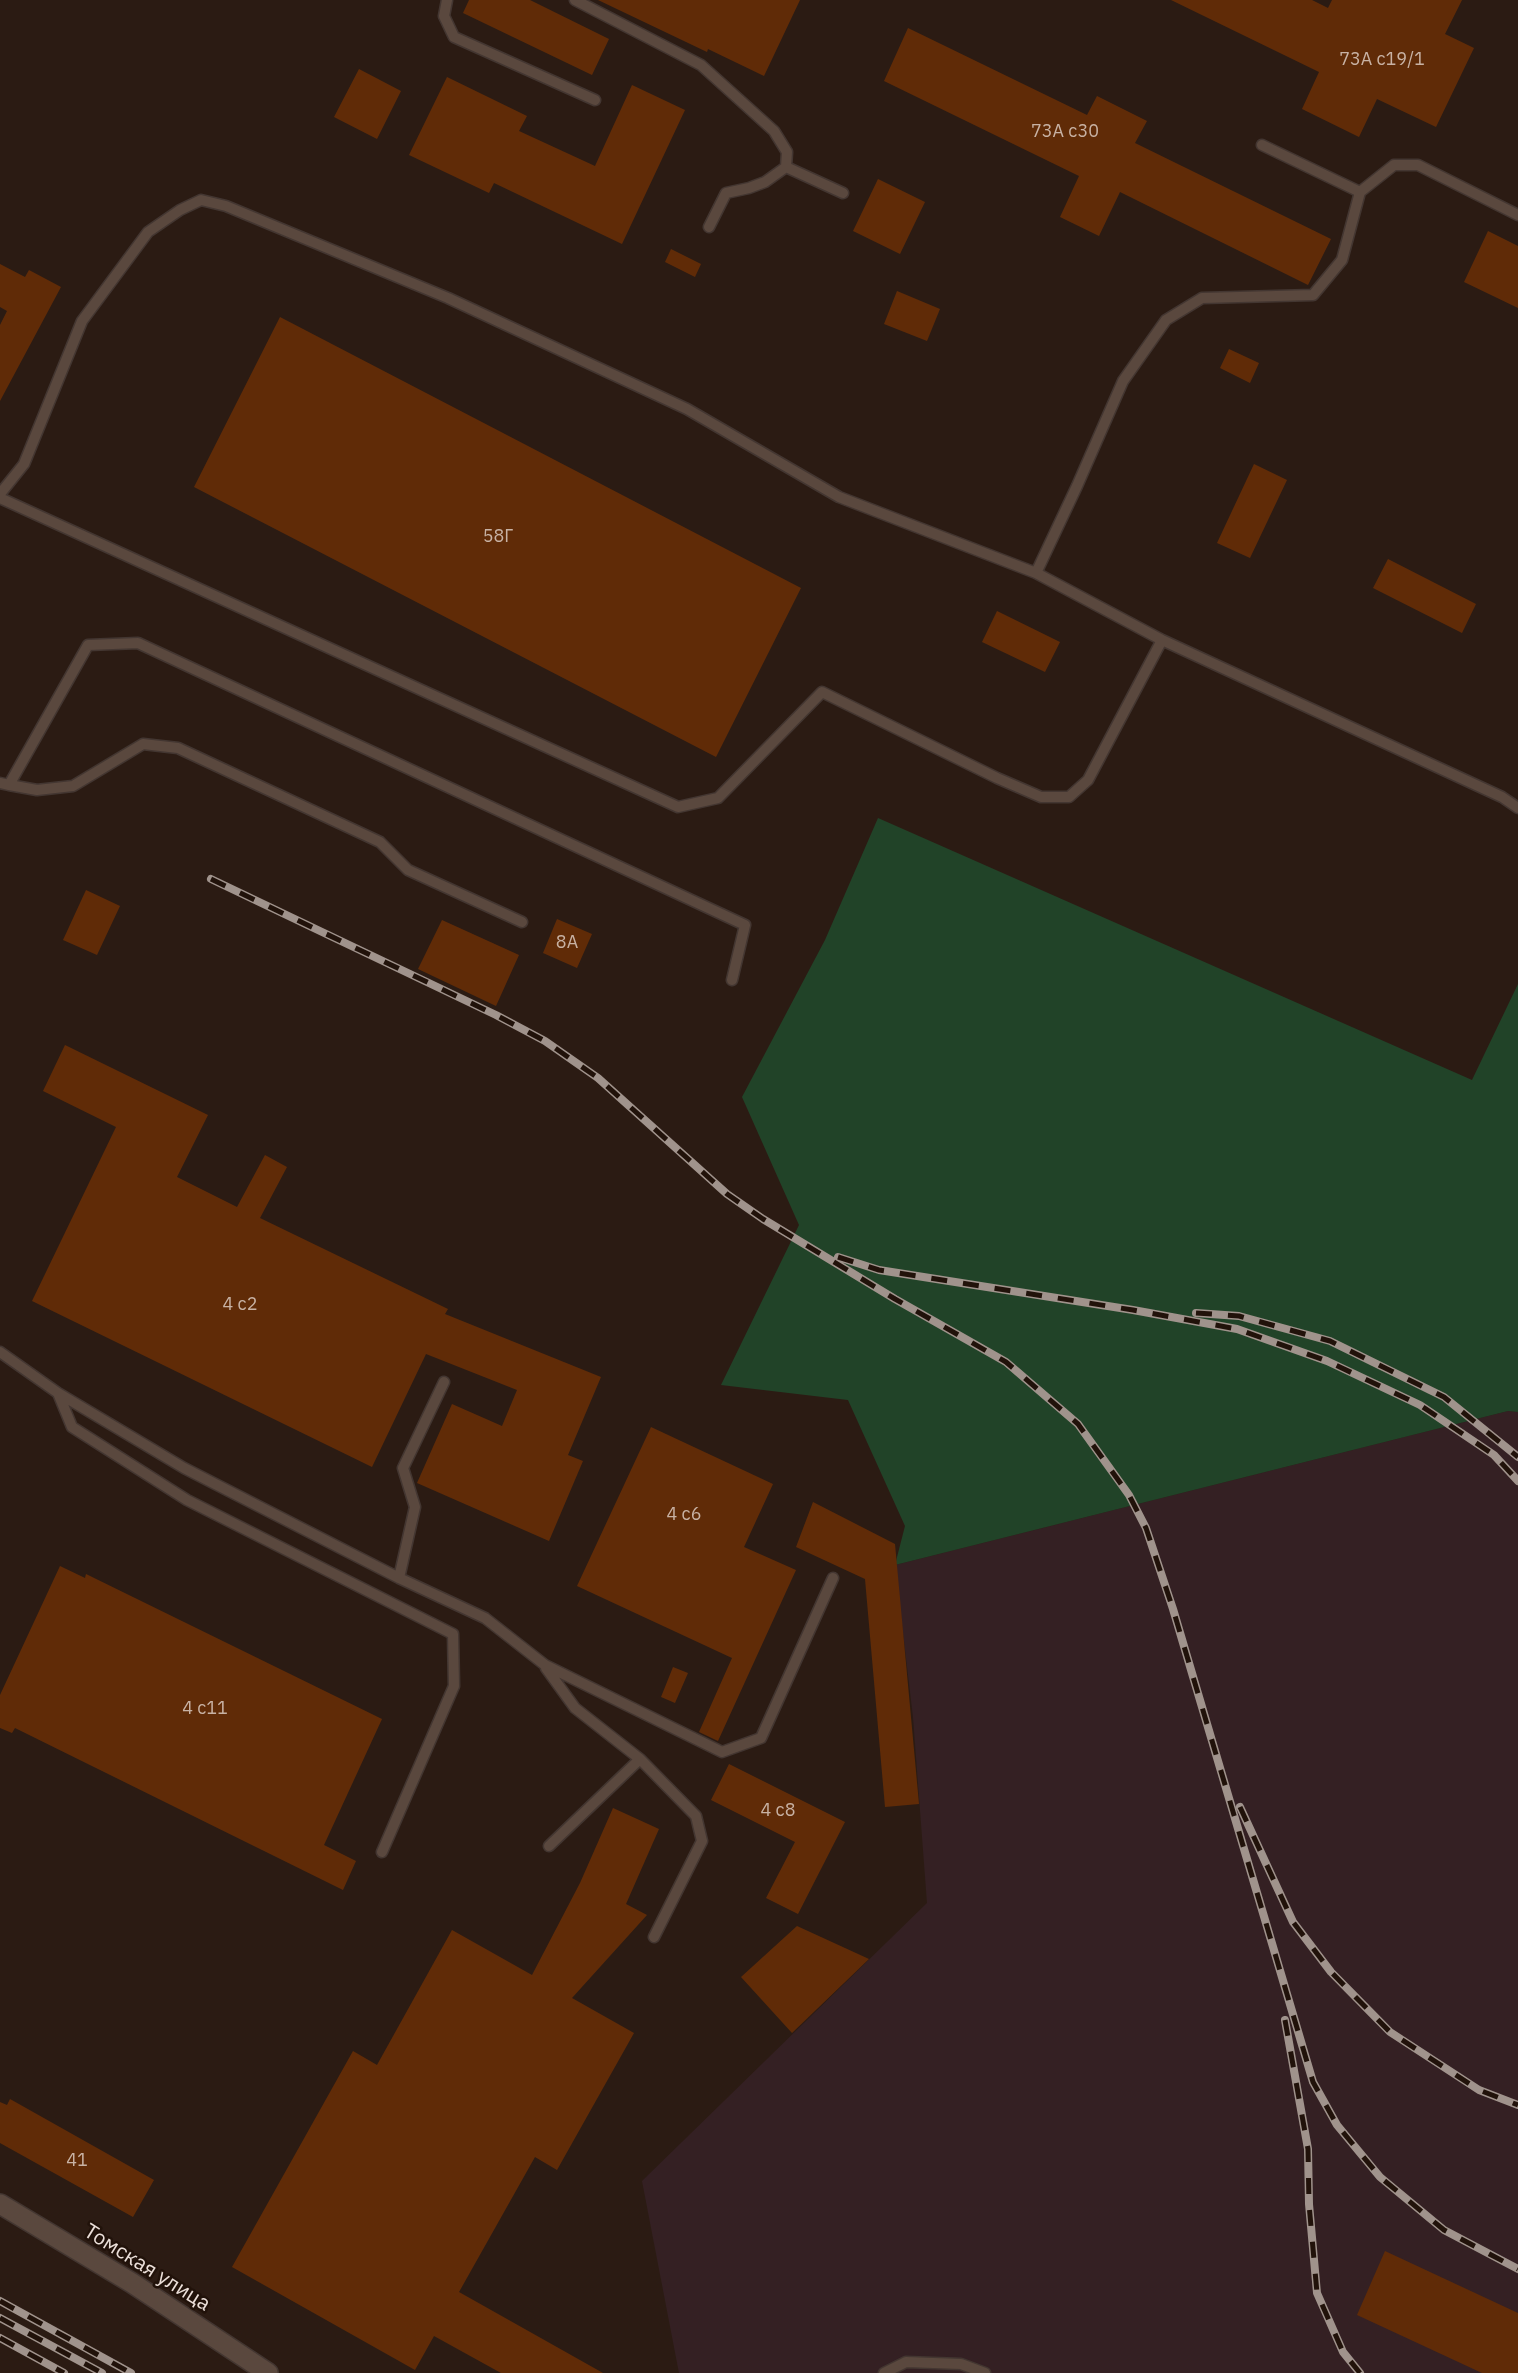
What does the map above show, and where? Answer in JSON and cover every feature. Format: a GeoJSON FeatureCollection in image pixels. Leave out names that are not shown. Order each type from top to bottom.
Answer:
{"type":"FeatureCollection","features":[{"type":"Feature","properties":{"kind":"street","name":"Томская улица"},"geometry":{"type":"LineString","coordinates":[[0,2204],[132,2283],[268,2373]]}},
{"type":"Feature","properties":{"kind":"lane"},"geometry":{"type":"LineString","coordinates":[[447,0],[444,16],[454,37],[595,100]]}},
{"type":"Feature","properties":{"kind":"lane"},"geometry":{"type":"LineString","coordinates":[[575,0],[701,65],[774,131],[787,152],[786,167]]}},
{"type":"Feature","properties":{"kind":"lane"},"geometry":{"type":"LineString","coordinates":[[1262,145],[1360,192]]}},
{"type":"Feature","properties":{"kind":"lane"},"geometry":{"type":"LineString","coordinates":[[1036,573],[1123,381],[1166,320],[1202,298],[1313,295],[1342,260],[1360,192],[1394,165],[1418,165],[1518,215]]}},
{"type":"Feature","properties":{"kind":"lane"},"geometry":{"type":"LineString","coordinates":[[786,167],[843,193]]}},
{"type":"Feature","properties":{"kind":"lane"},"geometry":{"type":"LineString","coordinates":[[709,228],[726,193],[749,188],[786,167]]}},
{"type":"Feature","properties":{"kind":"lane"},"geometry":{"type":"LineString","coordinates":[[1163,640],[1088,780],[1069,797],[1041,797],[822,692],[718,798],[678,807],[0,496],[24,464],[82,321],[148,232],[180,210],[201,201],[226,206],[447,299],[687,409],[839,497],[1036,573],[1163,640],[1502,797],[1518,808]]}},
{"type":"Feature","properties":{"kind":"lane"},"geometry":{"type":"LineString","coordinates":[[522,922],[408,870],[380,842],[178,748],[143,744],[74,786],[37,790],[4,784],[88,645],[138,643],[745,925],[732,980]]}},
{"type":"Feature","properties":{"kind":"lane"},"geometry":{"type":"LineString","coordinates":[[0,1352],[58,1393],[184,1468],[399,1578],[485,1618],[545,1665],[722,1752],[761,1738],[833,1578]]}},
{"type":"Feature","properties":{"kind":"lane"},"geometry":{"type":"LineString","coordinates":[[399,1578],[415,1507],[403,1468],[444,1382]]}},
{"type":"Feature","properties":{"kind":"lane"},"geometry":{"type":"LineString","coordinates":[[58,1393],[72,1427],[187,1500],[453,1634],[454,1686],[382,1852]]}},
{"type":"Feature","properties":{"kind":"lane"},"geometry":{"type":"LineString","coordinates":[[545,1665],[575,1708],[640,1759],[696,1816],[702,1842],[654,1937]]}},
{"type":"Feature","properties":{"kind":"lane"},"geometry":{"type":"LineString","coordinates":[[549,1846],[640,1759]]}},
{"type":"Feature","properties":{"kind":"lane"},"geometry":{"type":"LineString","coordinates":[[884,2373],[906,2362],[961,2364],[985,2373]]}},
{"type":"Feature","properties":{"kind":"shaded area"},"geometry":{"type":"Polygon","coordinates":[[[1508,1411],[1518,1412],[1518,2373],[679,2373],[642,2181],[927,1903],[913,1717],[895,1565],[1508,1411]]]}},
{"type":"Feature","properties":{"kind":"green space"},"geometry":{"type":"Polygon","coordinates":[[[878,818],[1472,1080],[1518,984],[1518,1412],[1508,1411],[895,1565],[905,1526],[848,1400],[721,1385],[799,1225],[742,1097],[825,940],[878,818]]]}},
{"type":"Feature","properties":{"kind":"building"},"geometry":{"type":"Polygon","coordinates":[[[469,0],[530,0],[609,39],[592,75],[463,13],[469,0]]]}},
{"type":"Feature","properties":{"kind":"building"},"geometry":{"type":"Polygon","coordinates":[[[598,0],[800,0],[764,76],[598,0]]]}},
{"type":"Feature","properties":{"kind":"building"},"geometry":{"type":"Polygon","coordinates":[[[1171,0],[1312,0],[1328,8],[1332,0],[1462,0],[1445,34],[1474,48],[1436,127],[1377,99],[1359,137],[1302,109],[1319,72],[1171,0]]]}},
{"type":"Feature","properties":{"kind":"building"},"geometry":{"type":"Polygon","coordinates":[[[908,28],[1087,115],[1097,96],[1147,121],[1135,143],[1331,239],[1308,285],[1120,192],[1099,236],[1060,217],[1079,176],[884,81],[908,28]]]}},
{"type":"Feature","properties":{"kind":"building"},"geometry":{"type":"Polygon","coordinates":[[[359,69],[401,91],[377,139],[334,117],[359,69]]]}},
{"type":"Feature","properties":{"kind":"building"},"geometry":{"type":"Polygon","coordinates":[[[447,77],[527,116],[519,131],[595,166],[632,85],[685,110],[622,244],[494,183],[489,193],[409,155],[447,77]]]}},
{"type":"Feature","properties":{"kind":"building"},"geometry":{"type":"Polygon","coordinates":[[[878,179],[925,202],[900,254],[853,231],[878,179]]]}},
{"type":"Feature","properties":{"kind":"building"},"geometry":{"type":"Polygon","coordinates":[[[1488,231],[1518,246],[1518,308],[1464,282],[1488,231]]]}},
{"type":"Feature","properties":{"kind":"building"},"geometry":{"type":"Polygon","coordinates":[[[671,249],[701,264],[695,277],[665,262],[671,249]]]}},
{"type":"Feature","properties":{"kind":"building"},"geometry":{"type":"Polygon","coordinates":[[[0,264],[25,277],[29,270],[61,287],[0,401],[0,325],[7,311],[0,307],[0,264]]]}},
{"type":"Feature","properties":{"kind":"building"},"geometry":{"type":"Polygon","coordinates":[[[897,291],[940,309],[927,341],[884,324],[897,291]]]}},
{"type":"Feature","properties":{"kind":"building"},"geometry":{"type":"Polygon","coordinates":[[[280,317],[801,588],[716,757],[194,487],[280,317]]]}},
{"type":"Feature","properties":{"kind":"building"},"geometry":{"type":"Polygon","coordinates":[[[1229,349],[1259,363],[1250,383],[1220,368],[1229,349]]]}},
{"type":"Feature","properties":{"kind":"building"},"geometry":{"type":"Polygon","coordinates":[[[1254,464],[1287,480],[1250,558],[1217,543],[1254,464]]]}},
{"type":"Feature","properties":{"kind":"building"},"geometry":{"type":"Polygon","coordinates":[[[1388,559],[1476,604],[1462,633],[1373,588],[1388,559]]]}},
{"type":"Feature","properties":{"kind":"building"},"geometry":{"type":"Polygon","coordinates":[[[997,611],[1060,642],[1045,672],[982,642],[997,611]]]}},
{"type":"Feature","properties":{"kind":"building"},"geometry":{"type":"Polygon","coordinates":[[[86,890],[120,906],[97,955],[63,940],[86,890]]]}},
{"type":"Feature","properties":{"kind":"building"},"geometry":{"type":"Polygon","coordinates":[[[557,919],[592,934],[577,968],[543,953],[557,919]]]}},
{"type":"Feature","properties":{"kind":"building"},"geometry":{"type":"Polygon","coordinates":[[[442,920],[519,955],[496,1006],[418,969],[442,920]]]}},
{"type":"Feature","properties":{"kind":"building"},"geometry":{"type":"Polygon","coordinates":[[[65,1045],[208,1115],[177,1177],[237,1207],[265,1155],[287,1167],[260,1218],[448,1309],[445,1314],[601,1377],[568,1455],[583,1461],[549,1541],[417,1483],[452,1404],[502,1426],[517,1390],[426,1354],[372,1467],[32,1301],[116,1127],[43,1091],[65,1045]]]}},
{"type":"Feature","properties":{"kind":"building"},"geometry":{"type":"Polygon","coordinates":[[[651,1427],[773,1484],[744,1547],[796,1570],[718,1741],[699,1732],[732,1658],[577,1586],[651,1427]]]}},
{"type":"Feature","properties":{"kind":"building"},"geometry":{"type":"Polygon","coordinates":[[[813,1502],[895,1544],[919,1804],[885,1807],[865,1579],[796,1547],[813,1502]]]}},
{"type":"Feature","properties":{"kind":"building"},"geometry":{"type":"Polygon","coordinates":[[[60,1566],[85,1578],[86,1574],[382,1719],[324,1845],[356,1861],[343,1890],[15,1728],[12,1733],[0,1728],[0,1695],[60,1566]]]}},
{"type":"Feature","properties":{"kind":"building"},"geometry":{"type":"Polygon","coordinates":[[[673,1667],[688,1673],[675,1703],[661,1697],[673,1667]]]}},
{"type":"Feature","properties":{"kind":"building"},"geometry":{"type":"Polygon","coordinates":[[[729,1764],[845,1822],[798,1914],[766,1898],[795,1842],[711,1800],[729,1764]]]}},
{"type":"Feature","properties":{"kind":"building"},"geometry":{"type":"Polygon","coordinates":[[[613,1808],[659,1829],[626,1904],[647,1915],[572,1998],[634,2033],[557,2170],[535,2157],[459,2292],[603,2373],[501,2373],[434,2336],[415,2370],[232,2267],[353,2051],[377,2065],[452,1930],[532,1975],[580,1883],[613,1808]]]}},
{"type":"Feature","properties":{"kind":"building"},"geometry":{"type":"Polygon","coordinates":[[[797,1926],[869,1959],[792,2033],[741,1977],[797,1926]]]}},
{"type":"Feature","properties":{"kind":"building"},"geometry":{"type":"Polygon","coordinates":[[[10,2099],[154,2180],[133,2217],[0,2143],[0,2102],[7,2105],[10,2099]]]}},
{"type":"Feature","properties":{"kind":"building"},"geometry":{"type":"Polygon","coordinates":[[[1385,2251],[1518,2313],[1518,2373],[1482,2373],[1357,2315],[1385,2251]]]}},
{"type":"Feature","properties":{"kind":"railway"},"geometry":{"type":"LineString","coordinates":[[211,879],[545,1041],[598,1078],[727,1194],[763,1219],[895,1299],[1006,1362],[1078,1424],[1129,1495],[1146,1528],[1173,1609],[1313,2082],[1337,2125],[1380,2177],[1444,2230],[1518,2269]]}},
{"type":"Feature","properties":{"kind":"railway"},"geometry":{"type":"LineString","coordinates":[[838,1257],[879,1270],[1237,1329],[1327,1361],[1420,1405],[1494,1455],[1518,1481]]}},
{"type":"Feature","properties":{"kind":"railway"},"geometry":{"type":"LineString","coordinates":[[1196,1313],[1239,1316],[1330,1341],[1444,1397],[1518,1457]]}},
{"type":"Feature","properties":{"kind":"railway"},"geometry":{"type":"LineString","coordinates":[[1240,1807],[1293,1922],[1331,1972],[1390,2032],[1479,2090],[1518,2105]]}},
{"type":"Feature","properties":{"kind":"railway"},"geometry":{"type":"LineString","coordinates":[[1285,2020],[1308,2149],[1309,2204],[1317,2293],[1343,2352],[1360,2373]]}},
{"type":"Feature","properties":{"kind":"railway"},"geometry":{"type":"LineString","coordinates":[[0,2301],[131,2373]]}},
{"type":"Feature","properties":{"kind":"railway"},"geometry":{"type":"LineString","coordinates":[[0,2318],[102,2373]]}},
{"type":"Feature","properties":{"kind":"railway"},"geometry":{"type":"LineString","coordinates":[[0,2338],[64,2373]]}}]}
